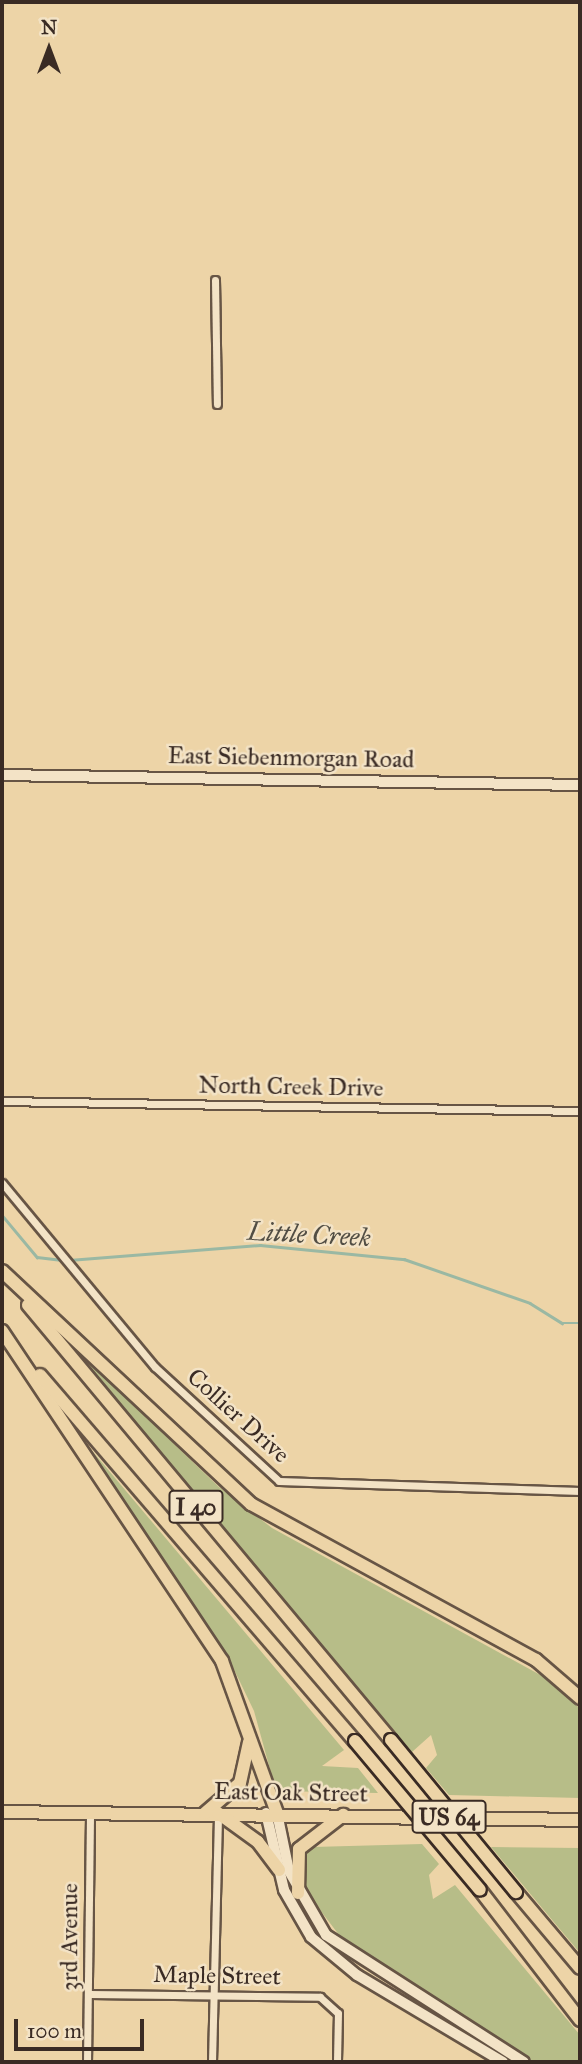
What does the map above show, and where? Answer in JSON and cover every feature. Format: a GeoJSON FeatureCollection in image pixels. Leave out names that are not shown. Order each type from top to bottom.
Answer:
{"type":"FeatureCollection","features":[{"type":"Feature","properties":{"kind":"highway"},"geometry":{"type":"LineString","coordinates":[[2,1273],[251,1504],[319,1547],[536,1660],[580,1698]]}},
{"type":"Feature","properties":{"kind":"highway","name":"I 40"},"geometry":{"type":"LineString","coordinates":[[2,1273],[580,1968]]}},
{"type":"Feature","properties":{"kind":"highway"},"geometry":{"type":"LineString","coordinates":[[2,1330],[213,1646],[250,1735],[272,1813]]}},
{"type":"Feature","properties":{"kind":"highway","name":"I 40"},"geometry":{"type":"LineString","coordinates":[[2,1330],[211,1581],[355,1741],[480,1890],[580,2020]]}},
{"type":"Feature","properties":{"kind":"highway"},"geometry":{"type":"LineString","coordinates":[[250,1735],[240,1783],[211,1813],[258,1842],[279,1870]]}},
{"type":"Feature","properties":{"kind":"highway","name":"East Oak Street"},"geometry":{"type":"LineString","coordinates":[[2,1812],[346,1814],[580,1820]]}},
{"type":"Feature","properties":{"kind":"highway"},"geometry":{"type":"LineString","coordinates":[[298,1893],[299,1849],[346,1814]]}},
{"type":"Feature","properties":{"kind":"street"},"geometry":{"type":"LineString","coordinates":[[215,280],[218,404]]}},
{"type":"Feature","properties":{"kind":"street","name":"East Siebenmorgan Road"},"geometry":{"type":"LineString","coordinates":[[2,775],[580,785]]}},
{"type":"Feature","properties":{"kind":"street","name":"North Creek Drive"},"geometry":{"type":"LineString","coordinates":[[2,1101],[580,1111]]}},
{"type":"Feature","properties":{"kind":"street","name":"Collier Drive"},"geometry":{"type":"LineString","coordinates":[[2,1183],[155,1367],[279,1481],[580,1491]]}},
{"type":"Feature","properties":{"kind":"street","name":"3rd Avenue"},"geometry":{"type":"LineString","coordinates":[[87,2062],[90,1994],[90,1812]]}},
{"type":"Feature","properties":{"kind":"street"},"geometry":{"type":"LineString","coordinates":[[211,1813],[212,2062]]}},
{"type":"Feature","properties":{"kind":"street"},"geometry":{"type":"LineString","coordinates":[[272,1813],[279,1870],[298,1920],[327,1953],[503,2062]]}},
{"type":"Feature","properties":{"kind":"street"},"geometry":{"type":"LineString","coordinates":[[272,1813],[298,1893],[340,1947],[524,2062]]}},
{"type":"Feature","properties":{"kind":"street","name":"Maple Street"},"geometry":{"type":"LineString","coordinates":[[90,1994],[320,1997],[338,2013],[337,2062]]}},
{"type":"Feature","properties":{"kind":"green space"},"geometry":{"type":"Polygon","coordinates":[[[67,1342],[219,1487],[272,1528],[564,1688],[580,1710],[580,1798],[449,1795],[426,1768],[437,1755],[431,1735],[412,1752],[67,1342]]]}},
{"type":"Feature","properties":{"kind":"green space"},"geometry":{"type":"Polygon","coordinates":[[[78,1434],[344,1750],[322,1766],[358,1768],[378,1793],[276,1791],[254,1711],[227,1655],[78,1434]]]}},
{"type":"Feature","properties":{"kind":"green space"},"geometry":{"type":"Polygon","coordinates":[[[307,1841],[313,1847],[422,1844],[439,1864],[429,1875],[433,1899],[455,1885],[580,2035],[580,2062],[531,2062],[346,1944],[307,1893],[301,1872],[307,1841]]]}},
{"type":"Feature","properties":{"kind":"green space"},"geometry":{"type":"Polygon","coordinates":[[[491,1847],[580,1848],[580,1953],[558,1927],[491,1847]]]}},
{"type":"Feature","properties":{"kind":"waterway","name":"Little Creek"},"geometry":{"type":"LineString","coordinates":[[2,1215],[37,1257],[62,1260]]}},
{"type":"Feature","properties":{"kind":"waterway","name":"Little Creek"},"geometry":{"type":"LineString","coordinates":[[69,1260],[260,1245],[404,1259],[530,1303],[562,1323],[580,1323]]}}]}
